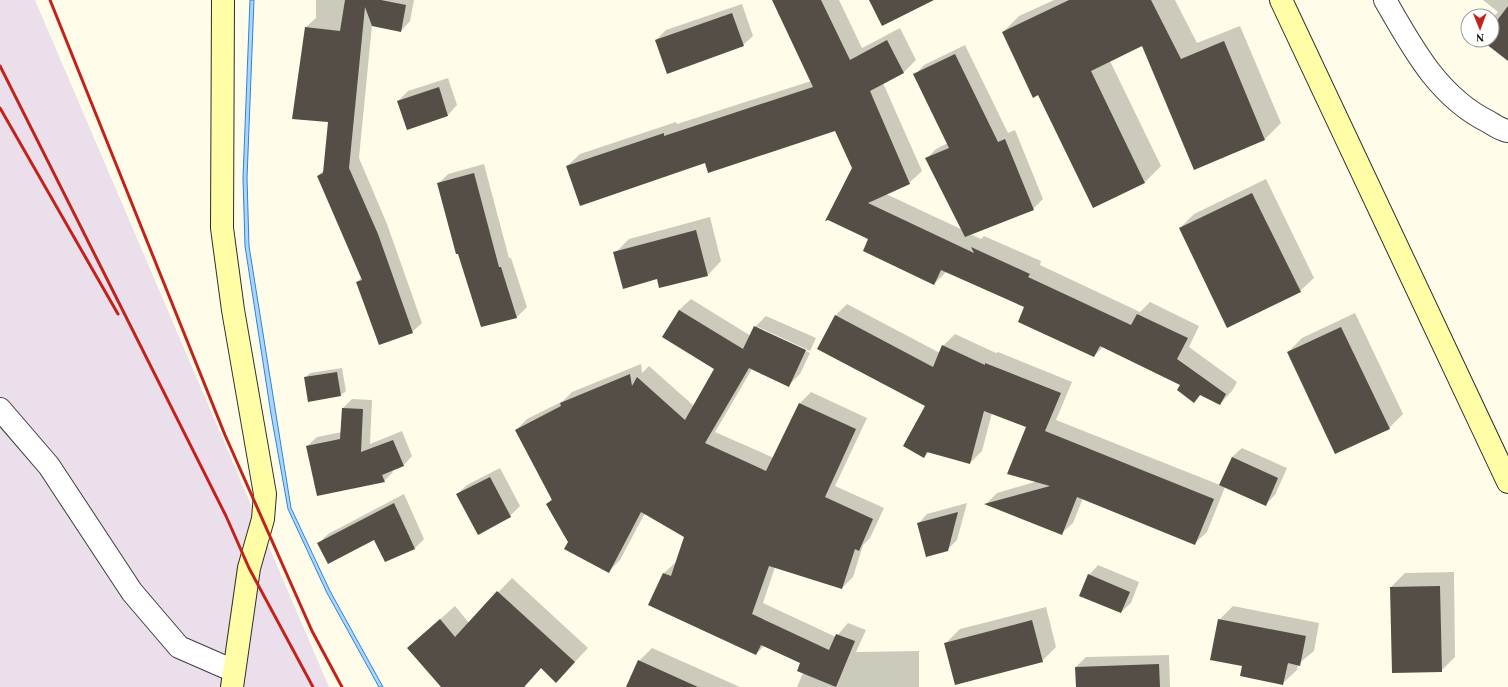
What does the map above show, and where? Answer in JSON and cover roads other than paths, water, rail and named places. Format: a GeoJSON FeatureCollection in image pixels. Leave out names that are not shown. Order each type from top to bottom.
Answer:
{"type":"FeatureCollection","features":[{"type":"Feature","properties":{"kind":"street"},"geometry":{"type":"LineString","coordinates":[[0,410],[49,466],[132,592],[179,647],[233,679],[249,568],[263,519],[265,494],[233,310],[222,228],[223,0]]}},
{"type":"Feature","properties":{"kind":"street"},"geometry":{"type":"LineString","coordinates":[[1282,0],[1508,482]]}},
{"type":"Feature","properties":{"kind":"street"},"geometry":{"type":"LineString","coordinates":[[1385,0],[1417,54],[1437,82],[1458,104],[1481,118],[1508,131]]}},
{"type":"Feature","properties":{"kind":"water"},"geometry":{"type":"Polygon","coordinates":[[[250,0],[254,0],[247,178],[249,246],[291,508],[330,591],[383,687],[379,687],[327,593],[288,509],[271,414],[245,246],[243,178],[250,0]]]}},
{"type":"Feature","properties":{"kind":"railway"},"geometry":{"type":"LineString","coordinates":[[50,0],[225,435],[312,631],[342,687]]}},
{"type":"Feature","properties":{"kind":"railway"},"geometry":{"type":"LineString","coordinates":[[0,66],[226,516],[249,568],[313,687]]}},
{"type":"Feature","properties":{"kind":"railway"},"geometry":{"type":"LineString","coordinates":[[0,108],[118,314]]}}]}
